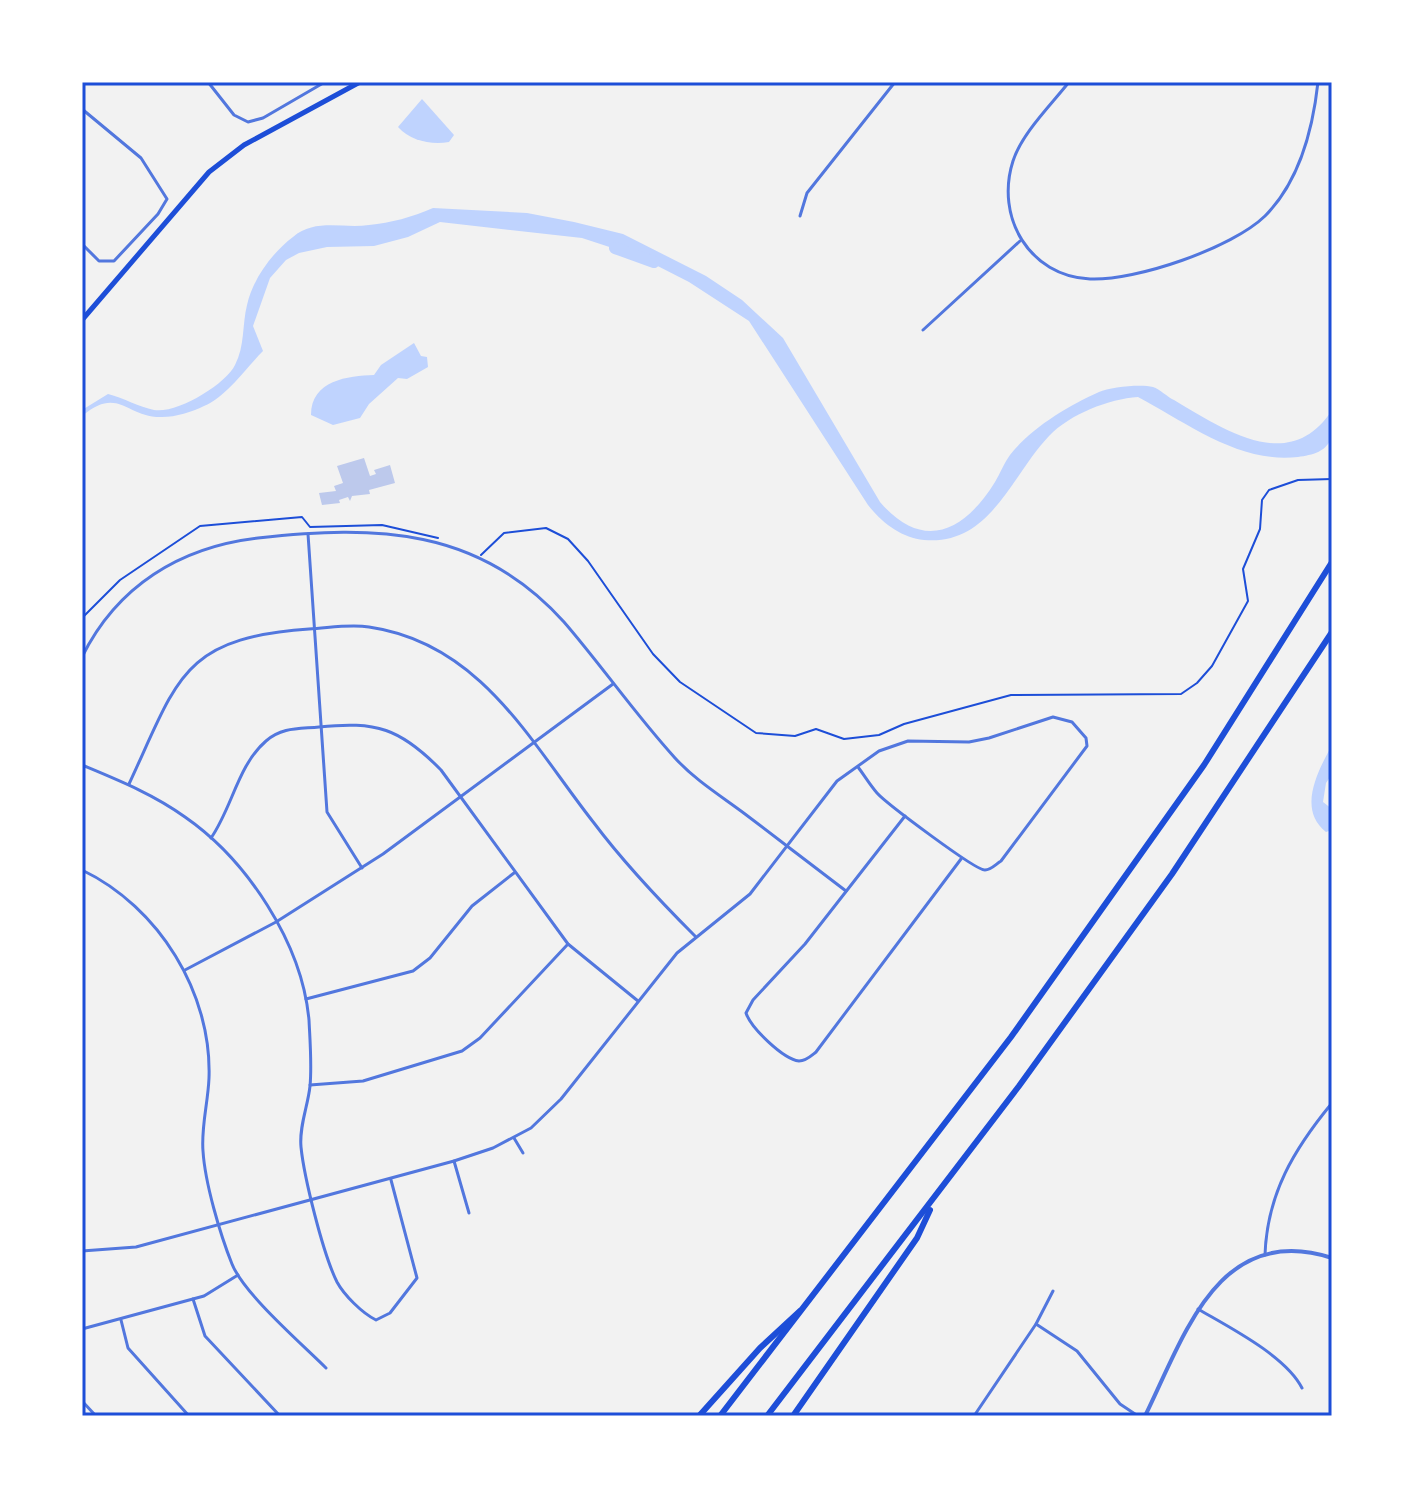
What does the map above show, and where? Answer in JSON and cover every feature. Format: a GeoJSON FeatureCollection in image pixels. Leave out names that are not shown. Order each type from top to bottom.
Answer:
{"type":"FeatureCollection","features":[{"type":"Feature","properties":{"kind":"highway"},"geometry":{"type":"LineString","coordinates":[[720,1416],[1011,1037],[1204,765],[1332,562]]}},
{"type":"Feature","properties":{"kind":"highway"},"geometry":{"type":"LineString","coordinates":[[767,1416],[935,1200],[1172,874],[1332,632]]}},
{"type":"Feature","properties":{"kind":"highway"},"geometry":{"type":"LineString","coordinates":[[793,1416],[917,1238],[935,1200]]}},
{"type":"Feature","properties":{"kind":"highway"},"geometry":{"type":"LineString","coordinates":[[699,1416],[760,1348],[811,1301]]}},
{"type":"Feature","properties":{"kind":"main road"},"geometry":{"type":"LineString","coordinates":[[82,320],[209,172],[228,155],[360,82]]}},
{"type":"Feature","properties":{"kind":"street"},"geometry":{"type":"LineString","coordinates":[[208,82],[234,115],[248,122],[263,118],[325,82]]}},
{"type":"Feature","properties":{"kind":"street"},"geometry":{"type":"LineString","coordinates":[[800,216],[807,193],[895,82]]}},
{"type":"Feature","properties":{"kind":"street"},"geometry":{"type":"LineString","coordinates":[[1069,82],[1013,161],[1007,200],[1020,241],[1052,267],[1088,279],[1130,273],[1220,246],[1264,217],[1289,182],[1309,129],[1318,82]]}},
{"type":"Feature","properties":{"kind":"street"},"geometry":{"type":"LineString","coordinates":[[82,109],[141,158],[167,199],[158,214],[114,261],[99,261],[82,244]]}},
{"type":"Feature","properties":{"kind":"street"},"geometry":{"type":"LineString","coordinates":[[923,330],[1020,241]]}},
{"type":"Feature","properties":{"kind":"street"},"geometry":{"type":"LineString","coordinates":[[307,532],[327,812],[362,868]]}},
{"type":"Feature","properties":{"kind":"street"},"geometry":{"type":"LineString","coordinates":[[82,657],[107,615],[163,566],[221,543],[307,532],[398,533],[457,549],[507,574],[544,603],[688,771],[846,891]]}},
{"type":"Feature","properties":{"kind":"street"},"geometry":{"type":"LineString","coordinates":[[129,784],[177,685],[206,655],[252,635],[370,627],[403,634],[433,647],[476,674],[498,695],[601,832],[695,936]]}},
{"type":"Feature","properties":{"kind":"street"},"geometry":{"type":"LineString","coordinates":[[184,970],[276,922],[362,868],[613,684]]}},
{"type":"Feature","properties":{"kind":"street"},"geometry":{"type":"LineString","coordinates":[[82,1251],[136,1247],[454,1161],[514,1138],[561,1099],[638,1001],[695,936],[750,894],[785,844],[837,781],[879,751],[908,741],[969,742],[1053,717],[1072,722],[1086,738],[1087,746],[1001,861],[983,871],[961,859],[877,794],[858,767]]}},
{"type":"Feature","properties":{"kind":"street"},"geometry":{"type":"LineString","coordinates":[[211,838],[226,816],[250,759],[266,740],[287,729],[359,723],[386,728],[420,748],[568,944],[638,1001]]}},
{"type":"Feature","properties":{"kind":"street"},"geometry":{"type":"LineString","coordinates":[[82,765],[129,784],[185,817],[211,838],[261,897],[276,922],[306,999],[310,1085],[301,1147],[313,1200],[336,1280],[363,1310],[381,1320],[417,1278],[390,1178]]}},
{"type":"Feature","properties":{"kind":"street"},"geometry":{"type":"LineString","coordinates":[[905,816],[805,944],[753,1000],[746,1013],[756,1031],[796,1061],[805,1060],[816,1052],[961,859]]}},
{"type":"Feature","properties":{"kind":"street"},"geometry":{"type":"LineString","coordinates":[[82,870],[130,903],[152,925],[184,970],[199,1007],[208,1048],[202,1149],[238,1275],[326,1368]]}},
{"type":"Feature","properties":{"kind":"street"},"geometry":{"type":"LineString","coordinates":[[306,999],[413,971],[430,958],[472,906],[514,872]]}},
{"type":"Feature","properties":{"kind":"street"},"geometry":{"type":"LineString","coordinates":[[310,1085],[363,1081],[462,1051],[480,1038],[568,944]]}},
{"type":"Feature","properties":{"kind":"street"},"geometry":{"type":"LineString","coordinates":[[1265,1255],[1266,1228],[1278,1181],[1332,1103]]}},
{"type":"Feature","properties":{"kind":"street"},"geometry":{"type":"LineString","coordinates":[[514,1138],[523,1153]]}},
{"type":"Feature","properties":{"kind":"street"},"geometry":{"type":"LineString","coordinates":[[454,1161],[469,1213]]}},
{"type":"Feature","properties":{"kind":"street"},"geometry":{"type":"LineString","coordinates":[[1145,1416],[1198,1309],[1219,1280],[1265,1255],[1287,1251],[1332,1258]]}},
{"type":"Feature","properties":{"kind":"street"},"geometry":{"type":"LineString","coordinates":[[82,1329],[193,1299],[221,1289],[238,1275]]}},
{"type":"Feature","properties":{"kind":"street"},"geometry":{"type":"LineString","coordinates":[[974,1416],[1036,1324],[1053,1291]]}},
{"type":"Feature","properties":{"kind":"street"},"geometry":{"type":"LineString","coordinates":[[193,1299],[205,1336],[280,1416]]}},
{"type":"Feature","properties":{"kind":"street"},"geometry":{"type":"LineString","coordinates":[[1198,1309],[1281,1363],[1297,1377],[1302,1388]]}},
{"type":"Feature","properties":{"kind":"street"},"geometry":{"type":"LineString","coordinates":[[121,1320],[128,1348],[189,1416]]}},
{"type":"Feature","properties":{"kind":"street"},"geometry":{"type":"LineString","coordinates":[[1036,1324],[1077,1351],[1120,1404],[1138,1416]]}},
{"type":"Feature","properties":{"kind":"street"},"geometry":{"type":"LineString","coordinates":[[82,1401],[96,1416]]}},
{"type":"Feature","properties":{"kind":"path"},"geometry":{"type":"LineString","coordinates":[[481,555],[504,533],[546,528],[568,539],[588,561],[653,654],[680,682],[703,694],[742,727],[772,736],[795,736],[816,729],[844,739],[879,735],[904,724],[1011,695],[1181,694],[1197,683],[1212,666],[1248,601],[1243,569],[1260,529],[1262,500],[1269,490],[1298,480],[1332,479]]}},
{"type":"Feature","properties":{"kind":"path"},"geometry":{"type":"LineString","coordinates":[[82,618],[120,580],[200,526],[302,517],[310,527]]}},
{"type":"Feature","properties":{"kind":"water"},"geometry":{"type":"Polygon","coordinates":[[[422,99],[454,135],[449,142],[422,141],[398,127],[422,99]]]}},
{"type":"Feature","properties":{"kind":"water"},"geometry":{"type":"Polygon","coordinates":[[[433,208],[527,213],[623,234],[706,276],[742,300],[783,338],[880,502],[896,518],[927,531],[942,530],[970,513],[995,482],[1010,455],[1028,436],[1075,404],[1110,389],[1153,387],[1235,433],[1256,441],[1277,443],[1297,440],[1315,429],[1332,410],[1332,435],[1323,449],[1309,455],[1276,457],[1255,454],[1215,439],[1138,397],[1115,401],[1090,409],[1058,428],[1035,452],[997,505],[966,532],[947,539],[916,539],[893,528],[868,505],[749,321],[689,282],[640,257],[582,238],[440,222],[408,237],[374,246],[327,247],[299,253],[286,260],[270,278],[253,326],[263,351],[212,402],[189,412],[162,417],[105,403],[82,416],[82,410],[108,394],[148,409],[164,410],[187,403],[222,381],[238,358],[247,305],[259,276],[278,250],[302,231],[320,226],[385,223],[433,208]]]}},
{"type":"Feature","properties":{"kind":"water"},"geometry":{"type":"Polygon","coordinates":[[[414,343],[421,356],[427,357],[428,367],[407,379],[398,378],[369,404],[360,418],[333,425],[311,415],[317,394],[324,387],[343,379],[374,375],[381,365],[414,343]]]}},
{"type":"Feature","properties":{"kind":"water"},"geometry":{"type":"Polygon","coordinates":[[[1332,745],[1332,774],[1326,783],[1323,802],[1332,809],[1332,830],[1326,832],[1317,823],[1311,801],[1316,778],[1332,745]]]}},
{"type":"Feature","properties":{"kind":"building"},"geometry":{"type":"Polygon","coordinates":[[[364,458],[370,476],[376,474],[374,470],[390,465],[395,483],[369,490],[370,494],[352,496],[350,501],[348,497],[339,500],[340,503],[322,505],[319,493],[336,491],[334,486],[343,483],[337,466],[364,458]]]}},
{"type":"Feature","properties":{"kind":"waterway"},"geometry":{"type":"LineString","coordinates":[[615,248],[654,262]]}}]}
